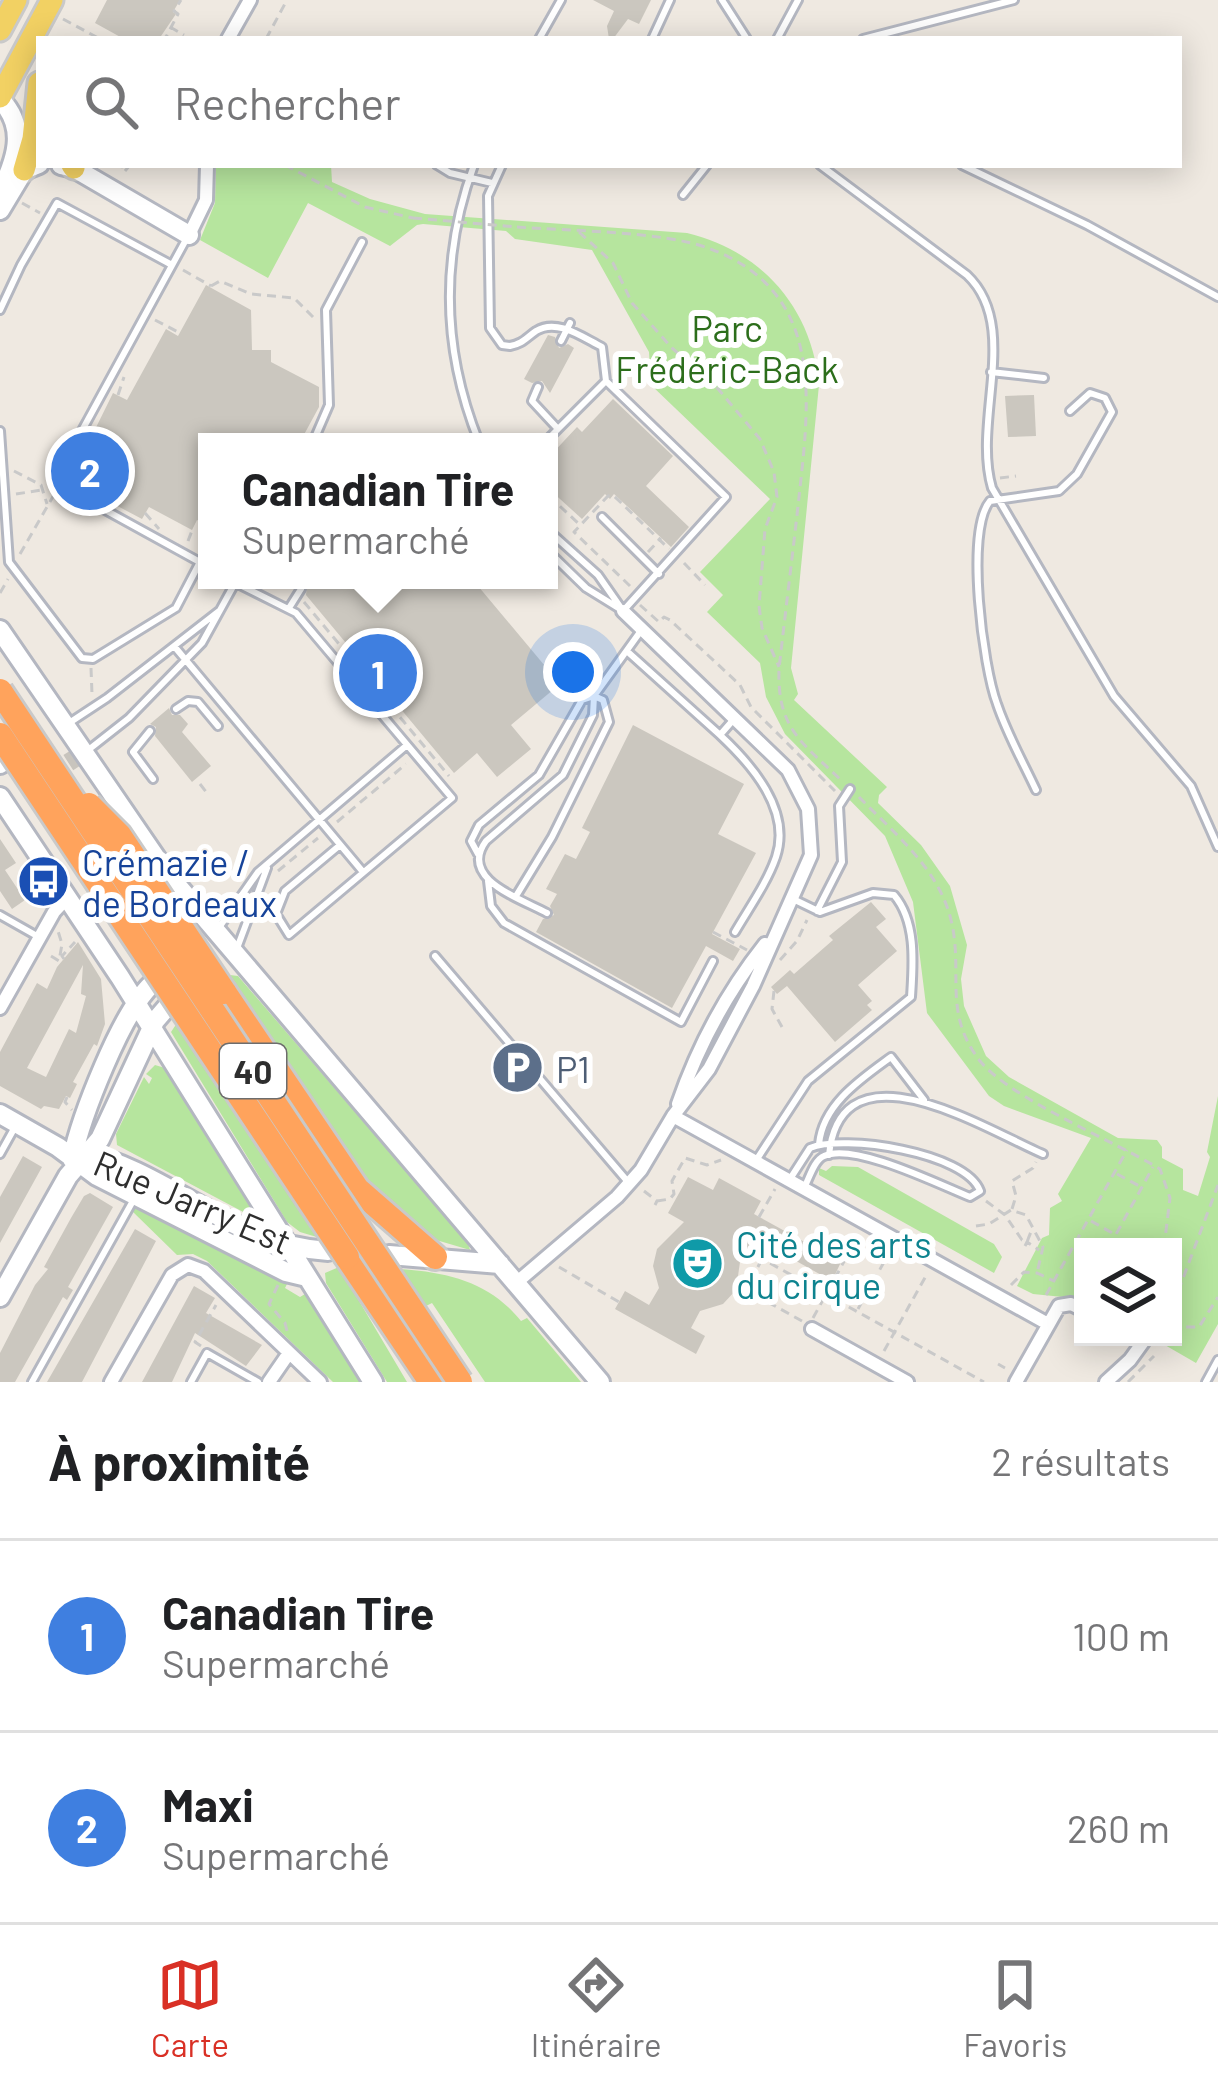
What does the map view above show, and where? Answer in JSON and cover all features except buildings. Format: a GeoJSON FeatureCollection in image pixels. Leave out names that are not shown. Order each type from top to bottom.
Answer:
{"type":"FeatureCollection","features":[{"type":"Feature","properties":{"kind":"highway","name":"40"},"geometry":{"type":"LineString","coordinates":[[6,712],[45,760],[460,1382]]}},
{"type":"Feature","properties":{"kind":"highway","name":"40"},"geometry":{"type":"LineString","coordinates":[[6,712],[431,1382]]}},
{"type":"Feature","properties":{"kind":"highway"},"geometry":{"type":"LineString","coordinates":[[45,760],[119,835],[221,980],[357,1189],[435,1257]]}},
{"type":"Feature","properties":{"kind":"main road"},"geometry":{"type":"LineString","coordinates":[[0,30],[16,0]]}},
{"type":"Feature","properties":{"kind":"main road"},"geometry":{"type":"LineString","coordinates":[[0,194],[14,163],[18,137],[13,113],[0,98],[36,42]]}},
{"type":"Feature","properties":{"kind":"main road"},"geometry":{"type":"LineString","coordinates":[[0,210],[32,167],[36,133]]}},
{"type":"Feature","properties":{"kind":"main road"},"geometry":{"type":"LineString","coordinates":[[72,168],[189,235]]}},
{"type":"Feature","properties":{"kind":"main road"},"geometry":{"type":"LineString","coordinates":[[0,629],[142,849],[210,941],[233,954],[600,1382]]}},
{"type":"Feature","properties":{"kind":"main road"},"geometry":{"type":"LineString","coordinates":[[23,792],[2,801],[74,894],[136,1004],[373,1382]]}},
{"type":"Feature","properties":{"kind":"main road"},"geometry":{"type":"LineString","coordinates":[[221,980],[233,954]]}},
{"type":"Feature","properties":{"kind":"main road"},"geometry":{"type":"LineString","coordinates":[[0,1297],[73,1158],[80,1125],[136,1004],[152,984]]}},
{"type":"Feature","properties":{"kind":"main road"},"geometry":{"type":"LineString","coordinates":[[73,1158],[100,1139],[152,1028],[167,1007]]}},
{"type":"Feature","properties":{"kind":"main road","name":"Rue Jarry Est"},"geometry":{"type":"LineString","coordinates":[[8,1119],[136,1196],[286,1272],[307,1277]]}},
{"type":"Feature","properties":{"kind":"main road","name":"Rue Jarry Est"},"geometry":{"type":"LineString","coordinates":[[73,1158],[110,1160],[267,1240],[328,1251]]}},
{"type":"Feature","properties":{"kind":"main road"},"geometry":{"type":"LineString","coordinates":[[389,1255],[500,1264]]}},
{"type":"Feature","properties":{"kind":"street"},"geometry":{"type":"LineString","coordinates":[[230,36],[250,0]]}},
{"type":"Feature","properties":{"kind":"street"},"geometry":{"type":"LineString","coordinates":[[189,235],[206,200],[207,168]]}},
{"type":"Feature","properties":{"kind":"street"},"geometry":{"type":"LineString","coordinates":[[623,611],[788,770],[808,808],[811,855],[793,899],[727,999],[693,1061],[674,1116]]}},
{"type":"Feature","properties":{"kind":"street"},"geometry":{"type":"LineString","coordinates":[[0,1008],[40,938],[74,894]]}},
{"type":"Feature","properties":{"kind":"street"},"geometry":{"type":"LineString","coordinates":[[516,1282],[630,1184],[709,1069],[774,932]]}},
{"type":"Feature","properties":{"kind":"street"},"geometry":{"type":"LineString","coordinates":[[674,1116],[1048,1324]]}},
{"type":"Feature","properties":{"kind":"street"},"geometry":{"type":"LineString","coordinates":[[111,1382],[172,1275],[182,1266],[204,1271],[320,1382]]}},
{"type":"Feature","properties":{"kind":"street"},"geometry":{"type":"LineString","coordinates":[[1016,1382],[1062,1304],[1074,1307]]}},
{"type":"Feature","properties":{"kind":"street"},"geometry":{"type":"LineString","coordinates":[[812,1329],[907,1382]]}},
{"type":"Feature","properties":{"kind":"street"},"geometry":{"type":"LineString","coordinates":[[1106,1382],[1130,1360],[1136,1346]]}},
{"type":"Feature","properties":{"kind":"street"},"geometry":{"type":"LineString","coordinates":[[269,1382],[290,1353]]}},
{"type":"Feature","properties":{"kind":"lane"},"geometry":{"type":"LineString","coordinates":[[541,36],[561,0]]}},
{"type":"Feature","properties":{"kind":"lane"},"geometry":{"type":"LineString","coordinates":[[653,36],[670,0]]}},
{"type":"Feature","properties":{"kind":"lane"},"geometry":{"type":"LineString","coordinates":[[722,0],[745,36]]}},
{"type":"Feature","properties":{"kind":"lane"},"geometry":{"type":"LineString","coordinates":[[779,36],[798,0]]}},
{"type":"Feature","properties":{"kind":"lane"},"geometry":{"type":"LineString","coordinates":[[875,36],[1014,0]]}},
{"type":"Feature","properties":{"kind":"lane"},"geometry":{"type":"LineString","coordinates":[[443,168],[492,183]]}},
{"type":"Feature","properties":{"kind":"lane"},"geometry":{"type":"LineString","coordinates":[[473,168],[455,229],[448,309],[456,368],[476,433]]}},
{"type":"Feature","properties":{"kind":"lane"},"geometry":{"type":"LineString","coordinates":[[500,168],[488,196],[494,338],[519,345],[539,329],[568,326],[602,347],[607,380],[726,497],[623,611]]}},
{"type":"Feature","properties":{"kind":"lane"},"geometry":{"type":"LineString","coordinates":[[683,195],[705,168]]}},
{"type":"Feature","properties":{"kind":"lane"},"geometry":{"type":"LineString","coordinates":[[824,168],[978,285],[992,314],[985,432],[989,479],[1114,696],[1191,786],[1218,847]]}},
{"type":"Feature","properties":{"kind":"lane"},"geometry":{"type":"LineString","coordinates":[[968,168],[1218,296]]}},
{"type":"Feature","properties":{"kind":"lane"},"geometry":{"type":"LineString","coordinates":[[0,310],[57,203],[172,265]]}},
{"type":"Feature","properties":{"kind":"lane"},"geometry":{"type":"LineString","coordinates":[[189,235],[67,458],[65,470],[72,488],[87,500],[198,561]]}},
{"type":"Feature","properties":{"kind":"lane"},"geometry":{"type":"LineString","coordinates":[[317,433],[329,405],[326,310],[362,242]]}},
{"type":"Feature","properties":{"kind":"lane"},"geometry":{"type":"LineString","coordinates":[[561,341],[568,326]]}},
{"type":"Feature","properties":{"kind":"lane"},"geometry":{"type":"LineString","coordinates":[[991,372],[1044,377]]}},
{"type":"Feature","properties":{"kind":"lane"},"geometry":{"type":"LineString","coordinates":[[554,433],[607,380]]}},
{"type":"Feature","properties":{"kind":"lane"},"geometry":{"type":"LineString","coordinates":[[538,387],[532,401],[558,429]]}},
{"type":"Feature","properties":{"kind":"lane"},"geometry":{"type":"LineString","coordinates":[[1036,790],[998,707],[987,661],[979,530],[985,505],[997,497],[1048,494],[1069,483],[1112,412],[1106,398],[1090,393],[1070,411]]}},
{"type":"Feature","properties":{"kind":"lane"},"geometry":{"type":"LineString","coordinates":[[0,430],[8,562],[82,658],[93,659],[172,611],[198,573]]}},
{"type":"Feature","properties":{"kind":"lane"},"geometry":{"type":"LineString","coordinates":[[602,517],[659,574]]}},
{"type":"Feature","properties":{"kind":"lane"},"geometry":{"type":"LineString","coordinates":[[558,539],[598,575],[623,611]]}},
{"type":"Feature","properties":{"kind":"lane"},"geometry":{"type":"LineString","coordinates":[[558,561],[586,589],[623,611]]}},
{"type":"Feature","properties":{"kind":"lane"},"geometry":{"type":"LineString","coordinates":[[81,755],[129,718],[206,638],[230,589]]}},
{"type":"Feature","properties":{"kind":"lane"},"geometry":{"type":"LineString","coordinates":[[250,589],[289,608],[452,798],[289,934],[276,914],[283,893],[340,845]]}},
{"type":"Feature","properties":{"kind":"lane"},"geometry":{"type":"LineString","coordinates":[[289,608],[301,589]]}},
{"type":"Feature","properties":{"kind":"lane"},"geometry":{"type":"LineString","coordinates":[[62,727],[221,608]]}},
{"type":"Feature","properties":{"kind":"lane"},"geometry":{"type":"LineString","coordinates":[[478,854],[471,841],[479,825],[539,775],[582,700],[594,695],[643,629]]}},
{"type":"Feature","properties":{"kind":"lane"},"geometry":{"type":"LineString","coordinates":[[174,646],[363,872]]}},
{"type":"Feature","properties":{"kind":"lane"},"geometry":{"type":"LineString","coordinates":[[628,652],[720,735],[761,781],[775,811],[779,835],[773,863],[735,932]]}},
{"type":"Feature","properties":{"kind":"lane"},"geometry":{"type":"LineString","coordinates":[[547,913],[488,881],[479,869],[478,854],[563,775],[593,715],[594,695]]}},
{"type":"Feature","properties":{"kind":"lane"},"geometry":{"type":"LineString","coordinates":[[516,896],[552,837],[608,722],[607,706],[594,695]]}},
{"type":"Feature","properties":{"kind":"lane"},"geometry":{"type":"LineString","coordinates":[[176,710],[188,701],[198,702],[218,726]]}},
{"type":"Feature","properties":{"kind":"lane"},"geometry":{"type":"LineString","coordinates":[[720,735],[735,717]]}},
{"type":"Feature","properties":{"kind":"lane"},"geometry":{"type":"LineString","coordinates":[[151,730],[133,752],[153,779]]}},
{"type":"Feature","properties":{"kind":"lane"},"geometry":{"type":"LineString","coordinates":[[210,941],[258,872],[407,745]]}},
{"type":"Feature","properties":{"kind":"lane"},"geometry":{"type":"LineString","coordinates":[[817,911],[842,862],[842,798],[850,789]]}},
{"type":"Feature","properties":{"kind":"lane"},"geometry":{"type":"LineString","coordinates":[[233,954],[274,858]]}},
{"type":"Feature","properties":{"kind":"lane"},"geometry":{"type":"LineString","coordinates":[[488,881],[488,897],[503,923],[681,1022],[713,961]]}},
{"type":"Feature","properties":{"kind":"lane"},"geometry":{"type":"LineString","coordinates":[[756,1161],[816,1072],[911,997],[914,957],[903,910],[893,895],[879,892],[836,909],[817,911],[793,899]]}},
{"type":"Feature","properties":{"kind":"lane"},"geometry":{"type":"LineString","coordinates":[[0,915],[40,938]]}},
{"type":"Feature","properties":{"kind":"lane"},"geometry":{"type":"LineString","coordinates":[[435,956],[630,1184]]}},
{"type":"Feature","properties":{"kind":"lane"},"geometry":{"type":"LineString","coordinates":[[727,999],[735,1000],[741,1009]]}},
{"type":"Feature","properties":{"kind":"lane"},"geometry":{"type":"LineString","coordinates":[[819,1144],[830,1110],[891,1057],[926,1102]]}},
{"type":"Feature","properties":{"kind":"lane"},"geometry":{"type":"LineString","coordinates":[[829,1155],[833,1126],[840,1118],[873,1096],[893,1094],[926,1102],[1043,1154]]}},
{"type":"Feature","properties":{"kind":"lane"},"geometry":{"type":"LineString","coordinates":[[0,1154],[8,1119]]}},
{"type":"Feature","properties":{"kind":"lane"},"geometry":{"type":"LineString","coordinates":[[790,1180],[806,1152],[830,1144],[896,1148],[933,1157],[971,1175],[979,1186],[977,1196],[965,1195],[884,1162],[829,1155],[818,1161],[804,1188]]}},
{"type":"Feature","properties":{"kind":"lane"},"geometry":{"type":"LineString","coordinates":[[32,1382],[136,1196]]}},
{"type":"Feature","properties":{"kind":"lane"},"geometry":{"type":"LineString","coordinates":[[191,1382],[207,1353],[259,1382]]}},
{"type":"Feature","properties":{"kind":"lane"},"geometry":{"type":"LineString","coordinates":[[1206,1382],[1218,1360]]}},
{"type":"Feature","properties":{"kind":"path"},"geometry":{"type":"LineString","coordinates":[[162,36],[181,0]]}},
{"type":"Feature","properties":{"kind":"path"},"geometry":{"type":"LineString","coordinates":[[268,36],[287,0]]}},
{"type":"Feature","properties":{"kind":"path"},"geometry":{"type":"LineString","coordinates":[[50,20],[90,36]]}},
{"type":"Feature","properties":{"kind":"path"},"geometry":{"type":"LineString","coordinates":[[170,27],[184,35]]}},
{"type":"Feature","properties":{"kind":"path"},"geometry":{"type":"LineString","coordinates":[[291,168],[365,207],[413,218],[667,239],[709,248],[740,265],[784,308],[801,340],[808,376],[808,417],[779,669],[779,702],[786,723],[923,863],[946,904],[954,939],[955,1006],[964,1035],[983,1065],[1010,1087],[1164,1174],[1170,1198],[1165,1238]]}},
{"type":"Feature","properties":{"kind":"path"},"geometry":{"type":"LineString","coordinates":[[120,179],[123,169]]}},
{"type":"Feature","properties":{"kind":"path"},"geometry":{"type":"LineString","coordinates":[[21,202],[31,208]]}},
{"type":"Feature","properties":{"kind":"path"},"geometry":{"type":"LineString","coordinates":[[579,232],[613,263],[627,296],[643,315],[714,384],[760,439],[774,472],[777,497],[765,529],[759,606],[762,628],[779,669]]}},
{"type":"Feature","properties":{"kind":"path"},"geometry":{"type":"LineString","coordinates":[[182,270],[210,286],[220,281],[251,294],[294,298],[325,331]]}},
{"type":"Feature","properties":{"kind":"path"},"geometry":{"type":"LineString","coordinates":[[154,320],[180,333]]}},
{"type":"Feature","properties":{"kind":"path"},"geometry":{"type":"LineString","coordinates":[[80,464],[84,483]]}},
{"type":"Feature","properties":{"kind":"path"},"geometry":{"type":"LineString","coordinates":[[9,468],[43,488],[47,506]]}},
{"type":"Feature","properties":{"kind":"path"},"geometry":{"type":"LineString","coordinates":[[989,479],[1016,476]]}},
{"type":"Feature","properties":{"kind":"path"},"geometry":{"type":"LineString","coordinates":[[17,561],[58,486],[22,494]]}},
{"type":"Feature","properties":{"kind":"path"},"geometry":{"type":"LineString","coordinates":[[558,505],[580,526]]}},
{"type":"Feature","properties":{"kind":"path"},"geometry":{"type":"LineString","coordinates":[[187,544],[193,528]]}},
{"type":"Feature","properties":{"kind":"path"},"geometry":{"type":"LineString","coordinates":[[654,546],[661,538]]}},
{"type":"Feature","properties":{"kind":"path"},"geometry":{"type":"LineString","coordinates":[[13,540],[28,540]]}},
{"type":"Feature","properties":{"kind":"path"},"geometry":{"type":"LineString","coordinates":[[682,562],[704,585]]}},
{"type":"Feature","properties":{"kind":"path"},"geometry":{"type":"LineString","coordinates":[[0,593],[9,577]]}},
{"type":"Feature","properties":{"kind":"path"},"geometry":{"type":"LineString","coordinates":[[629,586],[659,622],[664,617],[670,620],[740,685],[751,707],[842,798]]}},
{"type":"Feature","properties":{"kind":"path"},"geometry":{"type":"LineString","coordinates":[[307,608],[346,656],[372,678],[449,776]]}},
{"type":"Feature","properties":{"kind":"path"},"geometry":{"type":"LineString","coordinates":[[92,680],[93,698]]}},
{"type":"Feature","properties":{"kind":"path"},"geometry":{"type":"LineString","coordinates":[[337,822],[406,764]]}},
{"type":"Feature","properties":{"kind":"path"},"geometry":{"type":"LineString","coordinates":[[200,784],[207,793]]}},
{"type":"Feature","properties":{"kind":"path"},"geometry":{"type":"LineString","coordinates":[[275,874],[318,838]]}},
{"type":"Feature","properties":{"kind":"path"},"geometry":{"type":"LineString","coordinates":[[57,930],[64,957]]}},
{"type":"Feature","properties":{"kind":"path"},"geometry":{"type":"LineString","coordinates":[[51,956],[59,961],[80,936]]}},
{"type":"Feature","properties":{"kind":"path"},"geometry":{"type":"LineString","coordinates":[[774,991],[772,1009],[782,1027]]}},
{"type":"Feature","properties":{"kind":"path"},"geometry":{"type":"LineString","coordinates":[[68,1097],[65,1102],[74,1111]]}},
{"type":"Feature","properties":{"kind":"path"},"geometry":{"type":"LineString","coordinates":[[1046,1295],[1127,1150]]}},
{"type":"Feature","properties":{"kind":"path"},"geometry":{"type":"LineString","coordinates":[[644,1191],[656,1203],[670,1199],[672,1180],[688,1157],[706,1165],[721,1160]]}},
{"type":"Feature","properties":{"kind":"path"},"geometry":{"type":"LineString","coordinates":[[976,1226],[1011,1210],[1016,1196],[1012,1181],[1035,1164]]}},
{"type":"Feature","properties":{"kind":"path"},"geometry":{"type":"LineString","coordinates":[[1114,1238],[1154,1166]]}},
{"type":"Feature","properties":{"kind":"path"},"geometry":{"type":"LineString","coordinates":[[1115,1172],[1142,1188]]}},
{"type":"Feature","properties":{"kind":"path"},"geometry":{"type":"LineString","coordinates":[[1182,1280],[1218,1185]]}},
{"type":"Feature","properties":{"kind":"path"},"geometry":{"type":"LineString","coordinates":[[759,1217],[775,1189]]}},
{"type":"Feature","properties":{"kind":"path"},"geometry":{"type":"LineString","coordinates":[[977,1196],[1005,1215],[1026,1244],[1039,1250]]}},
{"type":"Feature","properties":{"kind":"path"},"geometry":{"type":"LineString","coordinates":[[1011,1210],[1022,1212],[1044,1253],[1037,1273]]}},
{"type":"Feature","properties":{"kind":"path"},"geometry":{"type":"LineString","coordinates":[[1088,1219],[1116,1235]]}},
{"type":"Feature","properties":{"kind":"path"},"geometry":{"type":"LineString","coordinates":[[1026,1244],[1033,1227]]}},
{"type":"Feature","properties":{"kind":"path"},"geometry":{"type":"LineString","coordinates":[[858,1236],[826,1294],[809,1324],[746,1290],[760,1257],[826,1294],[843,1306],[984,1382]]}},
{"type":"Feature","properties":{"kind":"path"},"geometry":{"type":"LineString","coordinates":[[857,1311],[889,1253]]}},
{"type":"Feature","properties":{"kind":"path"},"geometry":{"type":"LineString","coordinates":[[559,1267],[619,1302]]}},
{"type":"Feature","properties":{"kind":"path"},"geometry":{"type":"LineString","coordinates":[[1011,1285],[1021,1267]]}},
{"type":"Feature","properties":{"kind":"path"},"geometry":{"type":"LineString","coordinates":[[1017,1275],[1037,1273],[1054,1281]]}},
{"type":"Feature","properties":{"kind":"path"},"geometry":{"type":"LineString","coordinates":[[877,1365],[927,1274]]}},
{"type":"Feature","properties":{"kind":"path"},"geometry":{"type":"LineString","coordinates":[[286,1286],[278,1285],[268,1300],[287,1332]]}},
{"type":"Feature","properties":{"kind":"path"},"geometry":{"type":"LineString","coordinates":[[209,1350],[195,1342],[220,1298]]}},
{"type":"Feature","properties":{"kind":"path"},"geometry":{"type":"LineString","coordinates":[[1182,1326],[1199,1327],[1218,1298]]}},
{"type":"Feature","properties":{"kind":"path"},"geometry":{"type":"LineString","coordinates":[[1128,1382],[1154,1356]]}},
{"type":"Feature","properties":{"kind":"path"},"geometry":{"type":"LineString","coordinates":[[998,1364],[1005,1368]]}},
{"type":"Feature","properties":{"kind":"green space","name":"Parc Frédéric-Back"},"geometry":{"type":"Polygon","coordinates":[[[216,168],[331,168],[332,182],[370,199],[425,214],[687,233],[738,254],[778,287],[806,331],[819,385],[791,668],[798,694],[794,700],[887,787],[878,803],[921,845],[950,886],[967,945],[961,979],[964,1006],[986,1056],[1009,1077],[1118,1138],[1157,1140],[1162,1158],[1183,1169],[1183,1190],[1198,1196],[1210,1157],[1207,1152],[1218,1096],[1218,1324],[1196,1363],[1167,1346],[1182,1346],[1182,1238],[1074,1238],[1074,1298],[1033,1294],[1017,1286],[1042,1238],[1049,1235],[1050,1208],[1062,1201],[1058,1194],[1091,1138],[989,1096],[927,1013],[913,902],[885,836],[785,734],[766,697],[760,663],[707,612],[723,595],[700,572],[770,499],[651,385],[649,352],[592,250],[515,239],[506,231],[423,224],[390,246],[308,203],[268,278],[200,240],[215,203],[216,168]]]}},
{"type":"Feature","properties":{"kind":"green space"},"geometry":{"type":"Polygon","coordinates":[[[238,976],[470,1250],[426,1237],[377,1203],[225,980],[238,976]]]}},
{"type":"Feature","properties":{"kind":"green space"},"geometry":{"type":"Polygon","coordinates":[[[177,1023],[320,1238],[287,1222],[171,1032],[177,1023]]]}},
{"type":"Feature","properties":{"kind":"green space"},"geometry":{"type":"Polygon","coordinates":[[[155,1065],[165,1068],[251,1205],[247,1214],[117,1145],[116,1134],[144,1077],[149,1084],[152,1078],[146,1074],[155,1065]]]}},
{"type":"Feature","properties":{"kind":"green space"},"geometry":{"type":"Polygon","coordinates":[[[832,1166],[858,1167],[994,1244],[1002,1257],[994,1273],[819,1175],[819,1168],[826,1171],[832,1166]]]}},
{"type":"Feature","properties":{"kind":"green space"},"geometry":{"type":"Polygon","coordinates":[[[137,1206],[288,1282],[285,1288],[300,1297],[305,1294],[361,1382],[333,1382],[207,1261],[193,1254],[177,1255],[132,1211],[137,1206]]]}},
{"type":"Feature","properties":{"kind":"green space"},"geometry":{"type":"Polygon","coordinates":[[[339,1267],[407,1382],[387,1382],[326,1283],[325,1273],[339,1267]]]}},
{"type":"Feature","properties":{"kind":"green space"},"geometry":{"type":"Polygon","coordinates":[[[399,1269],[451,1276],[496,1297],[521,1321],[527,1318],[581,1382],[485,1382],[432,1303],[424,1307],[399,1269]]]}},
{"type":"Feature","properties":{"kind":"tunnel"},"geometry":{"type":"LineString","coordinates":[[23,792],[77,757]]}},
{"type":"Feature","properties":{"kind":"place","name":"Maxi"},"geometry":{"type":"Point","coordinates":[90,471]}},
{"type":"Feature","properties":{"kind":"place","name":"Canadian Tire"},"geometry":{"type":"Point","coordinates":[378,673]}},
{"type":"Feature","properties":{"kind":"place","name":"Crémazie / de Bordeaux"},"geometry":{"type":"Point","coordinates":[43,882]}},
{"type":"Feature","properties":{"kind":"place","name":"P1"},"geometry":{"type":"Point","coordinates":[517,1068]}},
{"type":"Feature","properties":{"kind":"place","name":"Cité des arts du cirque"},"geometry":{"type":"Point","coordinates":[697,1264]}}]}
